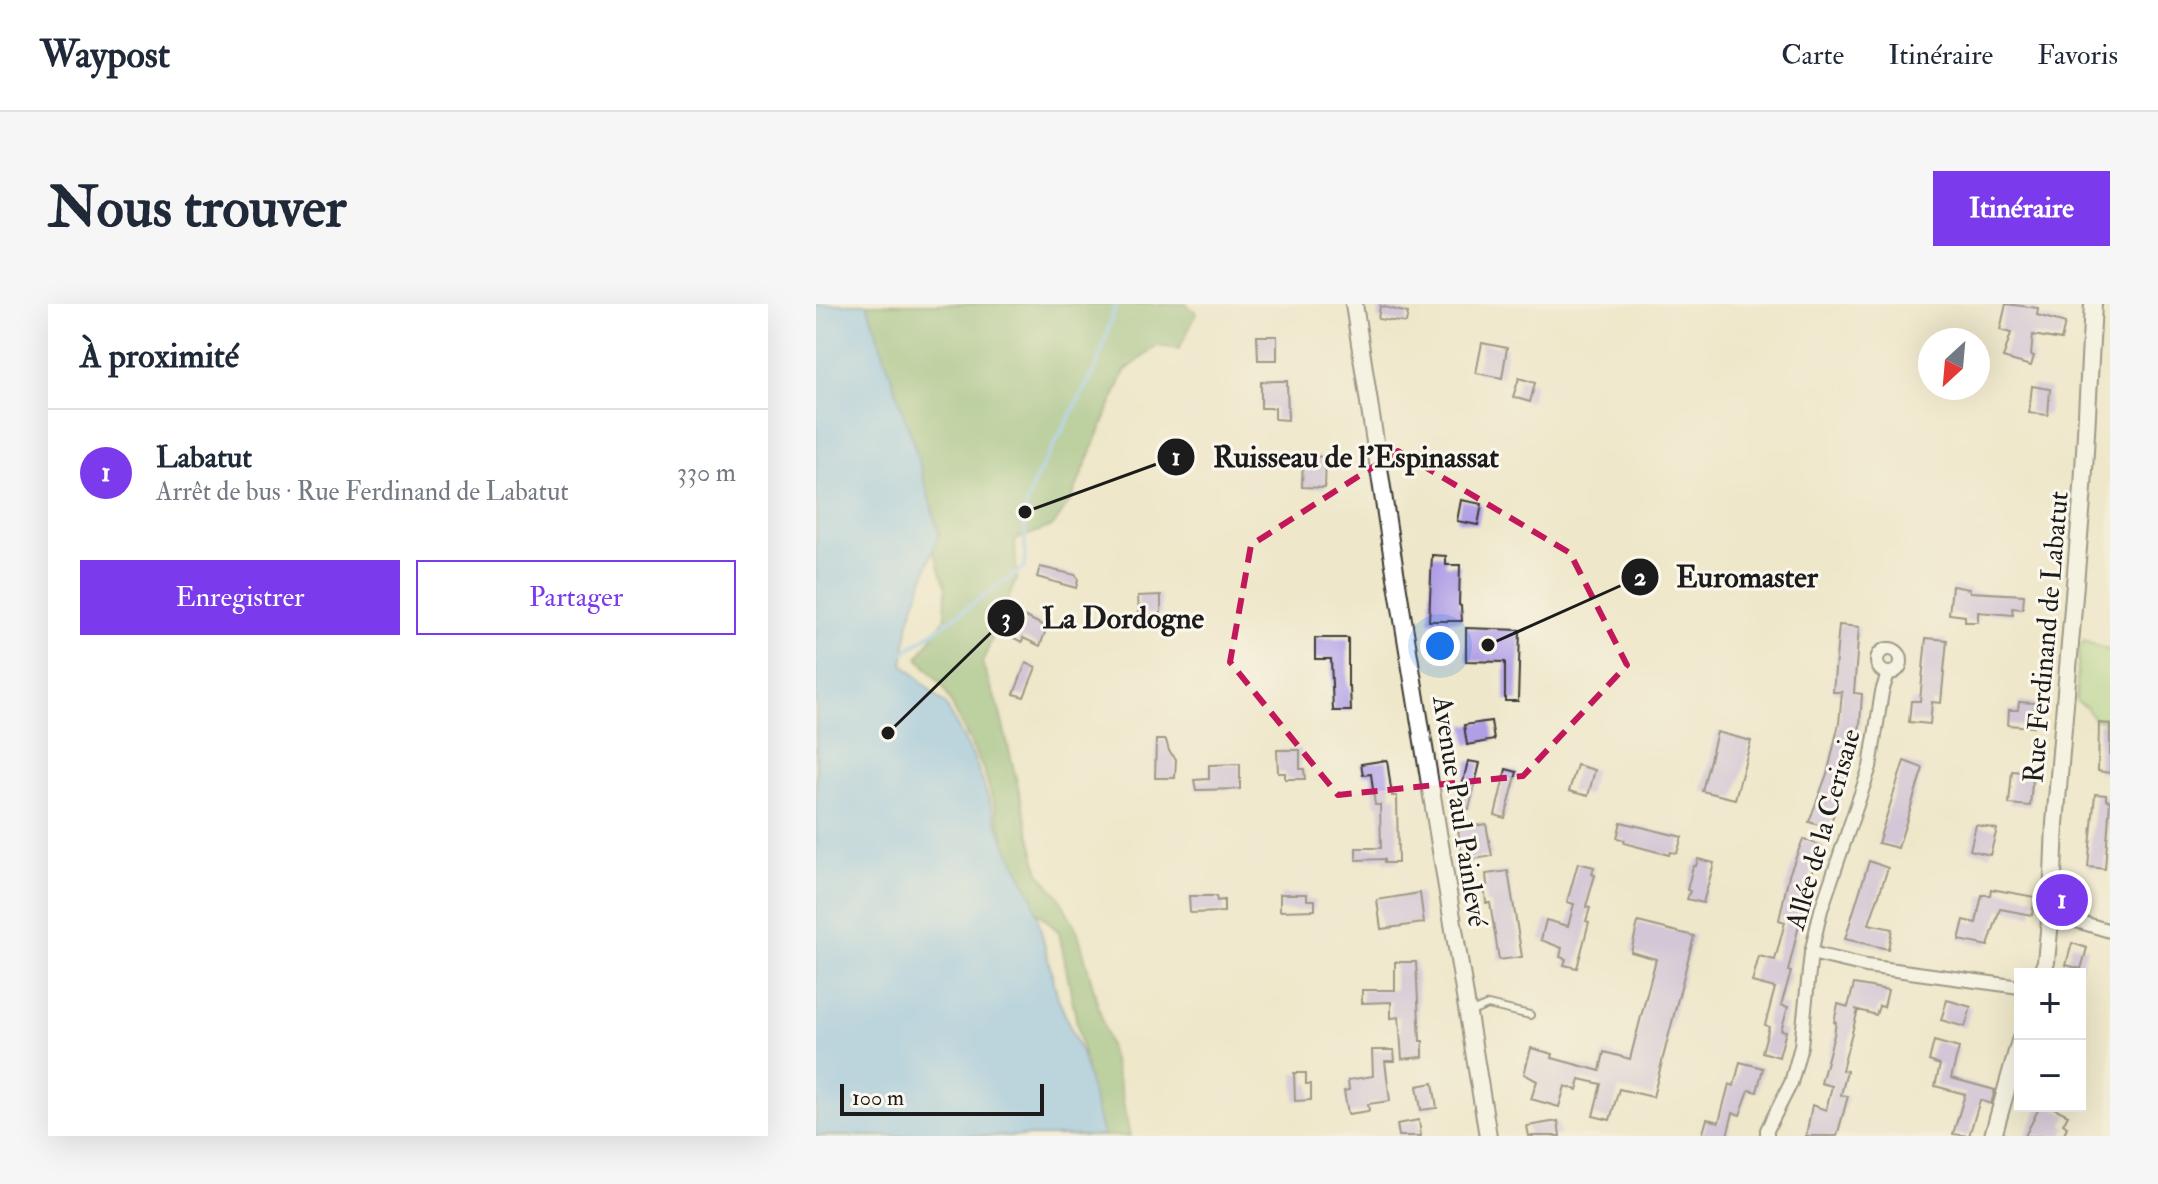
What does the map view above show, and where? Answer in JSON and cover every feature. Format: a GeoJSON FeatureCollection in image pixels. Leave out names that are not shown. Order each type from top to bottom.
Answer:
{"type":"FeatureCollection","features":[{"type":"Feature","properties":{"kind":"main road","name":"Avenue Paul Painlevé"},"geometry":{"type":"LineString","coordinates":[[1354,304],[1488,1136]]}},
{"type":"Feature","properties":{"kind":"main road","name":"Rue Ferdinand de Labatut"},"geometry":{"type":"LineString","coordinates":[[2044,968],[2083,488],[2093,304]]}},
{"type":"Feature","properties":{"kind":"main road"},"geometry":{"type":"LineString","coordinates":[[1993,1136],[2014,1062]]}},
{"type":"Feature","properties":{"kind":"street","name":"Allée de la Cerisaie"},"geometry":{"type":"LineString","coordinates":[[1767,1136],[1767,1130],[1791,1083],[1801,1046],[1811,953],[1824,898],[1870,767],[1888,673]]}},
{"type":"Feature","properties":{"kind":"street"},"geometry":{"type":"LineString","coordinates":[[2050,913],[2110,931]]}},
{"type":"Feature","properties":{"kind":"street"},"geometry":{"type":"LineString","coordinates":[[1811,953],[1866,966],[2014,986]]}},
{"type":"Feature","properties":{"kind":"lane"},"geometry":{"type":"LineString","coordinates":[[1467,1013],[1488,1005],[1530,1015]]}},
{"type":"Feature","properties":{"kind":"highlighted area"},"geometry":{"type":"Polygon","coordinates":[[[1398,451],[1570,553],[1627,665],[1523,776],[1338,795],[1230,662],[1251,545],[1398,451]]]}},
{"type":"Feature","properties":{"kind":"green space"},"geometry":{"type":"Polygon","coordinates":[[[862,304],[1186,304],[1197,313],[1179,349],[1157,346],[1125,371],[1072,498],[1053,526],[1015,540],[1017,578],[982,663],[999,709],[1039,872],[1058,895],[1078,932],[1120,1086],[1130,1136],[1099,1136],[1059,932],[1023,899],[984,771],[943,686],[918,658],[945,618],[946,587],[913,487],[862,304]]]}},
{"type":"Feature","properties":{"kind":"green space"},"geometry":{"type":"Polygon","coordinates":[[[2084,641],[2110,651],[2110,722],[2094,719],[2086,707],[2076,701],[2079,648],[2084,641]]]}},
{"type":"Feature","properties":{"kind":"water"},"geometry":{"type":"Polygon","coordinates":[[[816,304],[867,304],[913,441],[939,533],[909,621],[903,664],[946,705],[975,761],[1002,836],[1032,896],[1058,998],[1083,1058],[1103,1136],[816,1136],[816,304]]]}},
{"type":"Feature","properties":{"kind":"building"},"geometry":{"type":"Polygon","coordinates":[[[2006,304],[2038,308],[2037,315],[2065,323],[2061,340],[2033,335],[2031,366],[2003,358],[2011,333],[2000,330],[2006,304]]]}},
{"type":"Feature","properties":{"kind":"building"},"geometry":{"type":"Polygon","coordinates":[[[1380,306],[1408,313],[1406,323],[1378,319],[1380,306]]]}},
{"type":"Feature","properties":{"kind":"building"},"geometry":{"type":"Polygon","coordinates":[[[1257,336],[1277,336],[1277,360],[1258,360],[1257,336]]]}},
{"type":"Feature","properties":{"kind":"building"},"geometry":{"type":"Polygon","coordinates":[[[1482,343],[1507,348],[1502,378],[1476,373],[1482,343]]]}},
{"type":"Feature","properties":{"kind":"building"},"geometry":{"type":"Polygon","coordinates":[[[1519,378],[1535,383],[1530,402],[1513,397],[1519,378]]]}},
{"type":"Feature","properties":{"kind":"building"},"geometry":{"type":"Polygon","coordinates":[[[1287,381],[1288,420],[1275,419],[1275,408],[1261,408],[1261,382],[1287,381]]]}},
{"type":"Feature","properties":{"kind":"building"},"geometry":{"type":"Polygon","coordinates":[[[2032,386],[2050,389],[2048,415],[2029,413],[2032,386]]]}},
{"type":"Feature","properties":{"kind":"building"},"geometry":{"type":"Polygon","coordinates":[[[1303,456],[1326,457],[1325,488],[1302,487],[1303,456]]]}},
{"type":"Feature","properties":{"kind":"building"},"geometry":{"type":"Polygon","coordinates":[[[1461,500],[1482,504],[1478,525],[1457,521],[1461,500]]]}},
{"type":"Feature","properties":{"kind":"building"},"geometry":{"type":"Polygon","coordinates":[[[1432,555],[1446,556],[1446,565],[1460,565],[1459,605],[1462,621],[1429,621],[1432,555]]]}},
{"type":"Feature","properties":{"kind":"building"},"geometry":{"type":"Polygon","coordinates":[[[1040,567],[1076,575],[1076,588],[1037,577],[1040,567]]]}},
{"type":"Feature","properties":{"kind":"building"},"geometry":{"type":"Polygon","coordinates":[[[1952,586],[1970,589],[1970,592],[2024,595],[2023,609],[2012,608],[2013,615],[1978,612],[1978,622],[1965,622],[1965,616],[1949,614],[1952,586]]]}},
{"type":"Feature","properties":{"kind":"building"},"geometry":{"type":"Polygon","coordinates":[[[1161,595],[1161,614],[1139,614],[1138,596],[1161,595]]]}},
{"type":"Feature","properties":{"kind":"building"},"geometry":{"type":"Polygon","coordinates":[[[1015,612],[1047,627],[1040,646],[1006,634],[1015,612]]]}},
{"type":"Feature","properties":{"kind":"building"},"geometry":{"type":"Polygon","coordinates":[[[1839,625],[1859,627],[1854,693],[1862,694],[1860,725],[1850,766],[1829,828],[1809,822],[1828,771],[1839,723],[1842,692],[1833,692],[1839,625]]]}},
{"type":"Feature","properties":{"kind":"building"},"geometry":{"type":"Polygon","coordinates":[[[1466,628],[1520,630],[1518,701],[1505,701],[1505,662],[1466,661],[1466,628]]]}},
{"type":"Feature","properties":{"kind":"building"},"geometry":{"type":"Polygon","coordinates":[[[1315,638],[1348,638],[1351,711],[1333,711],[1331,659],[1315,659],[1315,638]]]}},
{"type":"Feature","properties":{"kind":"building"},"geometry":{"type":"Polygon","coordinates":[[[1926,638],[1947,640],[1941,703],[1932,702],[1930,724],[1909,722],[1911,701],[1920,701],[1926,638]]]}},
{"type":"Feature","properties":{"kind":"building"},"geometry":{"type":"Polygon","coordinates":[[[1026,663],[1036,667],[1024,697],[1014,694],[1026,663]]]}},
{"type":"Feature","properties":{"kind":"building"},"geometry":{"type":"Polygon","coordinates":[[[2019,702],[2035,703],[2033,727],[2008,725],[2009,710],[2018,710],[2019,702]]]}},
{"type":"Feature","properties":{"kind":"building"},"geometry":{"type":"Polygon","coordinates":[[[1491,721],[1494,740],[1467,745],[1464,725],[1491,721]]]}},
{"type":"Feature","properties":{"kind":"building"},"geometry":{"type":"Polygon","coordinates":[[[2099,723],[2110,724],[2110,773],[2098,771],[2099,723]]]}},
{"type":"Feature","properties":{"kind":"building"},"geometry":{"type":"Polygon","coordinates":[[[1717,732],[1751,741],[1735,799],[1702,791],[1717,732]]]}},
{"type":"Feature","properties":{"kind":"building"},"geometry":{"type":"Polygon","coordinates":[[[1156,740],[1166,740],[1169,751],[1176,759],[1175,778],[1155,778],[1156,740]]]}},
{"type":"Feature","properties":{"kind":"building"},"geometry":{"type":"Polygon","coordinates":[[[1277,750],[1300,750],[1300,769],[1304,769],[1305,779],[1285,779],[1285,773],[1278,773],[1277,750]]]}},
{"type":"Feature","properties":{"kind":"building"},"geometry":{"type":"Polygon","coordinates":[[[1387,760],[1392,796],[1397,796],[1398,863],[1384,863],[1384,859],[1356,860],[1356,848],[1381,848],[1380,805],[1375,805],[1371,774],[1363,775],[1361,764],[1387,760]]]}},
{"type":"Feature","properties":{"kind":"building"},"geometry":{"type":"Polygon","coordinates":[[[1468,761],[1480,763],[1469,809],[1457,807],[1468,761]]]}},
{"type":"Feature","properties":{"kind":"building"},"geometry":{"type":"Polygon","coordinates":[[[1904,761],[1923,768],[1898,848],[1878,843],[1904,761]]]}},
{"type":"Feature","properties":{"kind":"building"},"geometry":{"type":"Polygon","coordinates":[[[1240,764],[1240,789],[1196,790],[1194,780],[1209,779],[1209,765],[1240,764]]]}},
{"type":"Feature","properties":{"kind":"building"},"geometry":{"type":"Polygon","coordinates":[[[1577,765],[1595,770],[1588,796],[1569,791],[1577,765]]]}},
{"type":"Feature","properties":{"kind":"building"},"geometry":{"type":"Polygon","coordinates":[[[1506,769],[1517,772],[1505,818],[1495,815],[1506,769]]]}},
{"type":"Feature","properties":{"kind":"building"},"geometry":{"type":"Polygon","coordinates":[[[2012,771],[2033,773],[2030,806],[2009,804],[2012,771]]]}},
{"type":"Feature","properties":{"kind":"building"},"geometry":{"type":"Polygon","coordinates":[[[2095,794],[2106,795],[2106,800],[2110,801],[2105,869],[2088,867],[2095,794]]]}},
{"type":"Feature","properties":{"kind":"building"},"geometry":{"type":"Polygon","coordinates":[[[1621,822],[1682,837],[1677,853],[1670,852],[1669,855],[1624,843],[1625,840],[1617,838],[1621,822]]]}},
{"type":"Feature","properties":{"kind":"building"},"geometry":{"type":"Polygon","coordinates":[[[1486,824],[1492,856],[1463,861],[1458,829],[1486,824]]]}},
{"type":"Feature","properties":{"kind":"building"},"geometry":{"type":"Polygon","coordinates":[[[1976,825],[1997,829],[1990,855],[1970,850],[1976,825]]]}},
{"type":"Feature","properties":{"kind":"building"},"geometry":{"type":"Polygon","coordinates":[[[1803,839],[1822,846],[1812,871],[1781,1005],[1788,1007],[1781,1030],[1786,1031],[1779,1057],[1762,1052],[1769,1027],[1765,1025],[1775,988],[1752,982],[1759,956],[1775,960],[1785,922],[1779,920],[1789,875],[1803,839]]]}},
{"type":"Feature","properties":{"kind":"building"},"geometry":{"type":"Polygon","coordinates":[[[1698,859],[1714,863],[1703,903],[1687,899],[1693,866],[1696,866],[1698,859]]]}},
{"type":"Feature","properties":{"kind":"building"},"geometry":{"type":"Polygon","coordinates":[[[1869,861],[1888,868],[1869,924],[1892,929],[1888,949],[1845,939],[1869,861]]]}},
{"type":"Feature","properties":{"kind":"building"},"geometry":{"type":"Polygon","coordinates":[[[1578,863],[1594,867],[1592,874],[1595,875],[1586,907],[1590,908],[1586,921],[1589,922],[1577,968],[1564,965],[1566,959],[1560,957],[1562,948],[1541,940],[1546,920],[1568,926],[1574,904],[1567,902],[1578,863]]]}},
{"type":"Feature","properties":{"kind":"building"},"geometry":{"type":"Polygon","coordinates":[[[1508,871],[1522,957],[1499,960],[1484,885],[1487,885],[1486,874],[1508,871]]]}},
{"type":"Feature","properties":{"kind":"building"},"geometry":{"type":"Polygon","coordinates":[[[1991,889],[2035,897],[2032,915],[2000,909],[1988,946],[1959,940],[1964,920],[1976,923],[1982,895],[1990,895],[1991,889]]]}},
{"type":"Feature","properties":{"kind":"building"},"geometry":{"type":"Polygon","coordinates":[[[1420,893],[1424,923],[1381,929],[1377,900],[1420,893]]]}},
{"type":"Feature","properties":{"kind":"building"},"geometry":{"type":"Polygon","coordinates":[[[1280,894],[1307,894],[1307,900],[1315,900],[1315,910],[1280,911],[1280,894]]]}},
{"type":"Feature","properties":{"kind":"building"},"geometry":{"type":"Polygon","coordinates":[[[1189,896],[1216,896],[1217,901],[1224,900],[1224,912],[1190,913],[1189,896]]]}},
{"type":"Feature","properties":{"kind":"building"},"geometry":{"type":"Polygon","coordinates":[[[1638,922],[1694,936],[1653,1097],[1619,1089],[1610,1120],[1593,1116],[1601,1084],[1580,1079],[1577,1090],[1565,1086],[1559,1107],[1531,1099],[1537,1081],[1524,1074],[1531,1048],[1553,1054],[1552,1058],[1600,1071],[1604,1052],[1630,1059],[1656,959],[1631,952],[1638,922]]]}},
{"type":"Feature","properties":{"kind":"building"},"geometry":{"type":"Polygon","coordinates":[[[2072,943],[2087,948],[2081,968],[2066,965],[2072,943]]]}},
{"type":"Feature","properties":{"kind":"building"},"geometry":{"type":"Polygon","coordinates":[[[1395,962],[1416,962],[1423,1057],[1402,1059],[1399,1017],[1391,1018],[1391,1002],[1362,1003],[1362,990],[1395,990],[1395,962]]]}},
{"type":"Feature","properties":{"kind":"building"},"geometry":{"type":"Polygon","coordinates":[[[1854,984],[1888,990],[1884,1007],[1879,1006],[1876,1015],[1855,1009],[1858,1010],[1842,1070],[1847,1071],[1841,1095],[1848,1096],[1837,1136],[1806,1136],[1812,1105],[1826,1110],[1832,1086],[1821,1083],[1834,1035],[1838,1004],[1848,1007],[1854,984]]]}},
{"type":"Feature","properties":{"kind":"building"},"geometry":{"type":"Polygon","coordinates":[[[1947,1000],[1971,1007],[1965,1027],[1941,1020],[1947,1000]]]}},
{"type":"Feature","properties":{"kind":"building"},"geometry":{"type":"Polygon","coordinates":[[[1934,1041],[1959,1048],[1951,1078],[1995,1090],[1991,1104],[1980,1100],[1969,1136],[1953,1134],[1965,1094],[1935,1086],[1940,1065],[1929,1061],[1934,1041]]]}},
{"type":"Feature","properties":{"kind":"building"},"geometry":{"type":"Polygon","coordinates":[[[1372,1050],[1394,1050],[1395,1061],[1385,1061],[1390,1101],[1368,1104],[1369,1111],[1348,1114],[1344,1091],[1349,1090],[1348,1080],[1373,1076],[1372,1050]]]}},
{"type":"Feature","properties":{"kind":"building"},"geometry":{"type":"Polygon","coordinates":[[[1740,1062],[1763,1068],[1757,1092],[1749,1090],[1740,1115],[1733,1113],[1727,1136],[1702,1136],[1707,1119],[1719,1122],[1729,1084],[1734,1086],[1740,1062]]]}},
{"type":"Feature","properties":{"kind":"building"},"geometry":{"type":"Polygon","coordinates":[[[1294,1073],[1306,1073],[1306,1084],[1311,1084],[1311,1100],[1295,1101],[1294,1073]]]}},
{"type":"Feature","properties":{"kind":"building"},"geometry":{"type":"Polygon","coordinates":[[[1433,1083],[1437,1108],[1421,1110],[1417,1086],[1433,1083]]]}},
{"type":"Feature","properties":{"kind":"building"},"geometry":{"type":"Polygon","coordinates":[[[2037,1112],[2062,1112],[2068,1115],[2063,1124],[2067,1127],[2063,1136],[2025,1136],[2037,1112]]]}},
{"type":"Feature","properties":{"kind":"building"},"geometry":{"type":"Polygon","coordinates":[[[1419,1120],[1421,1136],[1399,1136],[1397,1124],[1419,1120]]]}},
{"type":"Feature","properties":{"kind":"building"},"geometry":{"type":"Polygon","coordinates":[[[1558,1121],[1560,1136],[1529,1136],[1527,1126],[1558,1121]]]}},
{"type":"Feature","properties":{"kind":"waterway"},"geometry":{"type":"LineString","coordinates":[[902,654],[1025,567],[1025,512],[1033,484],[1096,368],[1116,304]]}},
{"type":"Feature","properties":{"kind":"place","name":"Ruisseau de l'Espinassat"},"geometry":{"type":"Point","coordinates":[1025,512]}},
{"type":"Feature","properties":{"kind":"place","name":"Euromaster"},"geometry":{"type":"Point","coordinates":[1488,645]}},
{"type":"Feature","properties":{"kind":"place","name":"La Dordogne"},"geometry":{"type":"Point","coordinates":[888,733]}},
{"type":"Feature","properties":{"kind":"place","name":"Labatut"},"geometry":{"type":"Point","coordinates":[2062,900]}}]}
